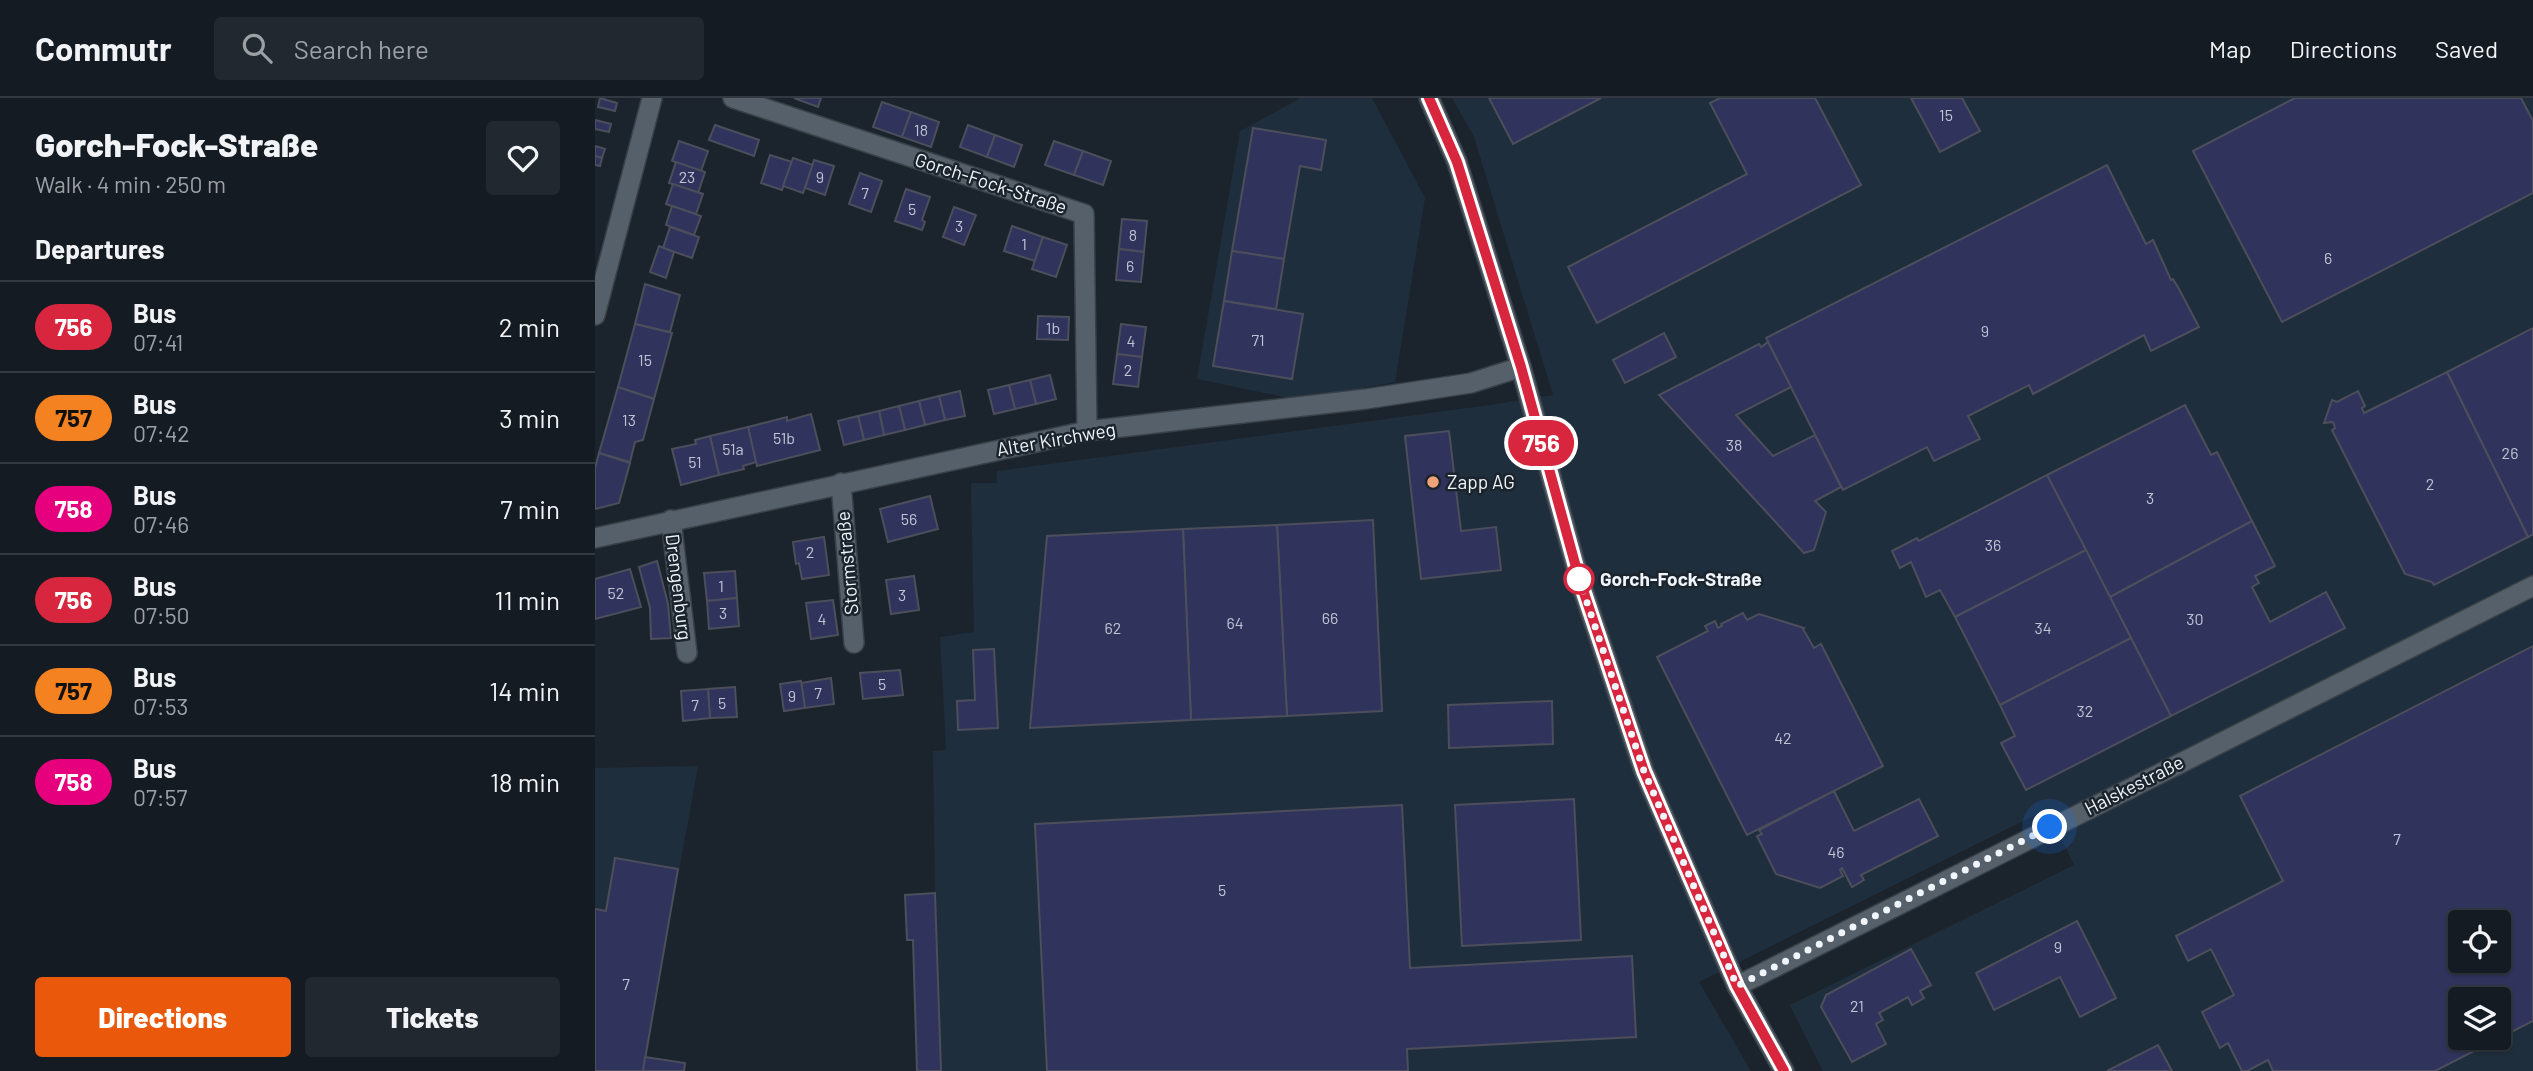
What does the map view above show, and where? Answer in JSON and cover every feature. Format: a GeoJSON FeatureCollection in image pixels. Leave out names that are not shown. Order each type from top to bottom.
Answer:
{"type":"FeatureCollection","features":[{"type":"Feature","properties":{"kind":"street"},"geometry":{"type":"LineString","coordinates":[[595,315],[652,98]]}},
{"type":"Feature","properties":{"kind":"street","name":"Gorch-Fock-Straße"},"geometry":{"type":"LineString","coordinates":[[733,98],[1084,214],[1087,431]]}},
{"type":"Feature","properties":{"kind":"street"},"geometry":{"type":"LineString","coordinates":[[1429,98],[1457,162],[1521,367],[1579,578],[1644,771],[1737,986],[1784,1071]]}},
{"type":"Feature","properties":{"kind":"street","name":"Alter Kirchweg"},"geometry":{"type":"LineString","coordinates":[[595,538],[1087,431],[1366,399],[1471,383],[1521,367]]}},
{"type":"Feature","properties":{"kind":"street","name":"Stormstraße"},"geometry":{"type":"LineString","coordinates":[[841,483],[854,643]]}},
{"type":"Feature","properties":{"kind":"street","name":"Drengenburg"},"geometry":{"type":"LineString","coordinates":[[671,520],[687,653]]}},
{"type":"Feature","properties":{"kind":"street","name":"Halskestraße"},"geometry":{"type":"LineString","coordinates":[[1737,986],[2533,586]]}},
{"type":"Feature","properties":{"kind":"shaded area"},"geometry":{"type":"Polygon","coordinates":[[[1301,98],[1372,98],[1425,198],[1395,382],[1299,400],[1197,379],[1240,131],[1301,98]]]}},
{"type":"Feature","properties":{"kind":"shaded area"},"geometry":{"type":"Polygon","coordinates":[[[1452,98],[2533,98],[2533,1071],[1823,1071],[1790,1005],[2074,865],[2047,809],[1699,982],[1751,1071],[941,1071],[933,751],[946,750],[940,637],[974,632],[971,483],[997,483],[997,471],[1553,395],[1474,137],[1452,98]]]}},
{"type":"Feature","properties":{"kind":"shaded area"},"geometry":{"type":"Polygon","coordinates":[[[698,766],[643,1071],[595,1071],[595,768],[698,766]]]}},
{"type":"Feature","properties":{"kind":"building"},"geometry":{"type":"Polygon","coordinates":[[[600,98],[617,103],[615,111],[598,107],[600,98]]]}},
{"type":"Feature","properties":{"kind":"building"},"geometry":{"type":"Polygon","coordinates":[[[794,98],[821,98],[818,107],[794,98]]]}},
{"type":"Feature","properties":{"kind":"building"},"geometry":{"type":"Polygon","coordinates":[[[1489,98],[1601,98],[1513,144],[1489,98]]]}},
{"type":"Feature","properties":{"kind":"building"},"geometry":{"type":"Polygon","coordinates":[[[1720,98],[1815,98],[1861,185],[1597,323],[1568,267],[1747,174],[1710,103],[1720,98]]]}},
{"type":"Feature","properties":{"kind":"building"},"geometry":{"type":"Polygon","coordinates":[[[1911,98],[1962,98],[1980,131],[1940,152],[1911,98]]]}},
{"type":"Feature","properties":{"kind":"building"},"geometry":{"type":"Polygon","coordinates":[[[2295,98],[2521,98],[2533,121],[2533,193],[2282,322],[2193,151],[2295,98]]]}},
{"type":"Feature","properties":{"kind":"building"},"geometry":{"type":"Polygon","coordinates":[[[882,102],[911,112],[902,137],[873,127],[882,102]]]}},
{"type":"Feature","properties":{"kind":"building"},"geometry":{"type":"Polygon","coordinates":[[[911,112],[939,122],[931,147],[902,137],[911,112]]]}},
{"type":"Feature","properties":{"kind":"building"},"geometry":{"type":"Polygon","coordinates":[[[595,120],[611,124],[609,132],[595,129],[595,120]]]}},
{"type":"Feature","properties":{"kind":"building"},"geometry":{"type":"Polygon","coordinates":[[[715,125],[759,140],[754,156],[709,140],[715,125]]]}},
{"type":"Feature","properties":{"kind":"building"},"geometry":{"type":"Polygon","coordinates":[[[968,125],[995,135],[987,157],[960,147],[968,125]]]}},
{"type":"Feature","properties":{"kind":"building"},"geometry":{"type":"Polygon","coordinates":[[[1253,128],[1326,140],[1321,170],[1300,166],[1284,259],[1232,251],[1253,128]]]}},
{"type":"Feature","properties":{"kind":"building"},"geometry":{"type":"Polygon","coordinates":[[[995,135],[1022,145],[1014,167],[987,157],[995,135]]]}},
{"type":"Feature","properties":{"kind":"building"},"geometry":{"type":"Polygon","coordinates":[[[679,141],[708,151],[701,171],[672,161],[679,141]]]}},
{"type":"Feature","properties":{"kind":"building"},"geometry":{"type":"Polygon","coordinates":[[[1054,141],[1083,151],[1074,175],[1045,165],[1054,141]]]}},
{"type":"Feature","properties":{"kind":"building"},"geometry":{"type":"Polygon","coordinates":[[[595,146],[605,149],[602,158],[595,156],[595,146]]]}},
{"type":"Feature","properties":{"kind":"building"},"geometry":{"type":"Polygon","coordinates":[[[1083,151],[1111,161],[1103,185],[1074,175],[1083,151]]]}},
{"type":"Feature","properties":{"kind":"building"},"geometry":{"type":"Polygon","coordinates":[[[770,155],[792,162],[782,190],[761,183],[770,155]]]}},
{"type":"Feature","properties":{"kind":"building"},"geometry":{"type":"Polygon","coordinates":[[[595,156],[602,158],[600,166],[595,165],[595,156]]]}},
{"type":"Feature","properties":{"kind":"building"},"geometry":{"type":"Polygon","coordinates":[[[793,158],[813,165],[803,193],[783,186],[793,158]]]}},
{"type":"Feature","properties":{"kind":"building"},"geometry":{"type":"Polygon","coordinates":[[[814,160],[834,166],[825,195],[805,188],[814,160]]]}},
{"type":"Feature","properties":{"kind":"building"},"geometry":{"type":"Polygon","coordinates":[[[676,162],[705,172],[698,193],[669,183],[676,162]]]}},
{"type":"Feature","properties":{"kind":"building"},"geometry":{"type":"Polygon","coordinates":[[[2107,165],[2146,244],[2153,240],[2171,280],[2173,279],[2179,289],[2199,327],[2151,351],[2144,335],[2033,394],[2029,385],[1968,416],[1980,439],[1934,461],[1927,447],[1843,490],[1766,338],[2107,165]]]}},
{"type":"Feature","properties":{"kind":"building"},"geometry":{"type":"Polygon","coordinates":[[[860,173],[882,181],[871,212],[849,204],[860,173]]]}},
{"type":"Feature","properties":{"kind":"building"},"geometry":{"type":"Polygon","coordinates":[[[673,184],[703,194],[696,214],[666,204],[673,184]]]}},
{"type":"Feature","properties":{"kind":"building"},"geometry":{"type":"Polygon","coordinates":[[[906,189],[930,197],[922,220],[925,222],[922,230],[895,221],[906,189]]]}},
{"type":"Feature","properties":{"kind":"building"},"geometry":{"type":"Polygon","coordinates":[[[672,206],[701,216],[694,235],[666,225],[672,206]]]}},
{"type":"Feature","properties":{"kind":"building"},"geometry":{"type":"Polygon","coordinates":[[[954,207],[976,215],[964,245],[943,237],[954,207]]]}},
{"type":"Feature","properties":{"kind":"building"},"geometry":{"type":"Polygon","coordinates":[[[1122,219],[1147,221],[1144,252],[1119,249],[1122,219]]]}},
{"type":"Feature","properties":{"kind":"building"},"geometry":{"type":"Polygon","coordinates":[[[1012,226],[1043,237],[1035,261],[1004,251],[1012,226]]]}},
{"type":"Feature","properties":{"kind":"building"},"geometry":{"type":"Polygon","coordinates":[[[670,227],[699,237],[692,258],[663,248],[670,227]]]}},
{"type":"Feature","properties":{"kind":"building"},"geometry":{"type":"Polygon","coordinates":[[[1043,237],[1067,245],[1056,277],[1032,269],[1043,237]]]}},
{"type":"Feature","properties":{"kind":"building"},"geometry":{"type":"Polygon","coordinates":[[[659,246],[674,252],[666,278],[650,272],[659,246]]]}},
{"type":"Feature","properties":{"kind":"building"},"geometry":{"type":"Polygon","coordinates":[[[1119,249],[1144,252],[1141,282],[1116,280],[1119,249]]]}},
{"type":"Feature","properties":{"kind":"building"},"geometry":{"type":"Polygon","coordinates":[[[1232,251],[1284,259],[1276,309],[1224,301],[1232,251]]]}},
{"type":"Feature","properties":{"kind":"building"},"geometry":{"type":"Polygon","coordinates":[[[645,284],[680,295],[670,332],[635,324],[645,284]]]}},
{"type":"Feature","properties":{"kind":"building"},"geometry":{"type":"Polygon","coordinates":[[[1224,301],[1303,314],[1292,379],[1213,366],[1224,301]]]}},
{"type":"Feature","properties":{"kind":"building"},"geometry":{"type":"Polygon","coordinates":[[[1038,316],[1069,317],[1068,340],[1037,339],[1038,316]]]}},
{"type":"Feature","properties":{"kind":"building"},"geometry":{"type":"Polygon","coordinates":[[[635,324],[672,333],[654,399],[618,387],[635,324]]]}},
{"type":"Feature","properties":{"kind":"building"},"geometry":{"type":"Polygon","coordinates":[[[1121,324],[1146,327],[1142,357],[1117,354],[1121,324]]]}},
{"type":"Feature","properties":{"kind":"building"},"geometry":{"type":"Polygon","coordinates":[[[2533,328],[2533,534],[2528,537],[2447,372],[2533,328]]]}},
{"type":"Feature","properties":{"kind":"building"},"geometry":{"type":"Polygon","coordinates":[[[1664,333],[1676,357],[1625,383],[1613,360],[1664,333]]]}},
{"type":"Feature","properties":{"kind":"building"},"geometry":{"type":"Polygon","coordinates":[[[1768,342],[1791,387],[1736,415],[1773,456],[1815,435],[1841,487],[1815,501],[1826,512],[1814,550],[1804,553],[1659,395],[1759,344],[1761,347],[1768,342]]]}},
{"type":"Feature","properties":{"kind":"building"},"geometry":{"type":"Polygon","coordinates":[[[1117,354],[1142,357],[1138,387],[1113,384],[1117,354]]]}},
{"type":"Feature","properties":{"kind":"building"},"geometry":{"type":"Polygon","coordinates":[[[2447,372],[2528,537],[2434,585],[2405,574],[2332,430],[2335,428],[2333,422],[2324,423],[2332,400],[2337,402],[2358,391],[2365,406],[2362,408],[2364,413],[2447,372]]]}},
{"type":"Feature","properties":{"kind":"building"},"geometry":{"type":"Polygon","coordinates":[[[1050,375],[1056,399],[1036,404],[1030,380],[1050,375]]]}},
{"type":"Feature","properties":{"kind":"building"},"geometry":{"type":"Polygon","coordinates":[[[1030,380],[1036,404],[1015,409],[1009,385],[1030,380]]]}},
{"type":"Feature","properties":{"kind":"building"},"geometry":{"type":"Polygon","coordinates":[[[1009,385],[1015,409],[994,414],[988,390],[1009,385]]]}},
{"type":"Feature","properties":{"kind":"building"},"geometry":{"type":"Polygon","coordinates":[[[618,387],[654,399],[643,440],[635,442],[630,462],[599,453],[618,387]]]}},
{"type":"Feature","properties":{"kind":"building"},"geometry":{"type":"Polygon","coordinates":[[[960,391],[965,416],[945,420],[939,396],[960,391]]]}},
{"type":"Feature","properties":{"kind":"building"},"geometry":{"type":"Polygon","coordinates":[[[939,396],[945,420],[925,425],[919,401],[939,396]]]}},
{"type":"Feature","properties":{"kind":"building"},"geometry":{"type":"Polygon","coordinates":[[[919,401],[925,425],[905,430],[899,406],[919,401]]]}},
{"type":"Feature","properties":{"kind":"building"},"geometry":{"type":"Polygon","coordinates":[[[2185,405],[2211,455],[2217,452],[2252,521],[2110,597],[2047,475],[2185,405]]]}},
{"type":"Feature","properties":{"kind":"building"},"geometry":{"type":"Polygon","coordinates":[[[899,406],[905,430],[884,435],[879,411],[899,406]]]}},
{"type":"Feature","properties":{"kind":"building"},"geometry":{"type":"Polygon","coordinates":[[[879,411],[884,435],[864,440],[858,416],[879,411]]]}},
{"type":"Feature","properties":{"kind":"building"},"geometry":{"type":"Polygon","coordinates":[[[811,414],[820,450],[757,466],[748,427],[811,414]]]}},
{"type":"Feature","properties":{"kind":"building"},"geometry":{"type":"Polygon","coordinates":[[[858,416],[864,440],[844,445],[838,421],[858,416]]]}},
{"type":"Feature","properties":{"kind":"building"},"geometry":{"type":"Polygon","coordinates":[[[748,427],[756,462],[743,466],[744,469],[719,475],[710,436],[748,427]]]}},
{"type":"Feature","properties":{"kind":"building","name":"Zapp AG"},"geometry":{"type":"Polygon","coordinates":[[[1449,431],[1461,531],[1496,527],[1501,570],[1421,579],[1405,436],[1449,431]]]}},
{"type":"Feature","properties":{"kind":"building"},"geometry":{"type":"Polygon","coordinates":[[[710,436],[719,475],[681,485],[672,449],[696,444],[695,440],[710,436]]]}},
{"type":"Feature","properties":{"kind":"building"},"geometry":{"type":"Polygon","coordinates":[[[599,453],[630,463],[619,503],[595,509],[595,468],[599,453]]]}},
{"type":"Feature","properties":{"kind":"building"},"geometry":{"type":"Polygon","coordinates":[[[2047,475],[2086,550],[1955,617],[1940,590],[1926,597],[1911,562],[1900,568],[1892,551],[1917,538],[1919,541],[2047,475]]]}},
{"type":"Feature","properties":{"kind":"building"},"geometry":{"type":"Polygon","coordinates":[[[930,496],[938,529],[888,542],[880,509],[930,496]]]}},
{"type":"Feature","properties":{"kind":"building"},"geometry":{"type":"Polygon","coordinates":[[[1373,520],[1382,711],[1287,716],[1277,525],[1373,520]]]}},
{"type":"Feature","properties":{"kind":"building"},"geometry":{"type":"Polygon","coordinates":[[[2252,521],[2275,566],[2255,576],[2259,583],[2252,587],[2270,622],[2326,592],[2345,628],[2171,716],[2110,597],[2252,521]]]}},
{"type":"Feature","properties":{"kind":"building"},"geometry":{"type":"Polygon","coordinates":[[[1277,525],[1287,716],[1191,720],[1183,529],[1277,525]]]}},
{"type":"Feature","properties":{"kind":"building"},"geometry":{"type":"Polygon","coordinates":[[[1183,529],[1191,720],[1030,728],[1047,536],[1183,529]]]}},
{"type":"Feature","properties":{"kind":"building"},"geometry":{"type":"Polygon","coordinates":[[[824,537],[829,575],[802,579],[799,563],[796,564],[793,542],[824,537]]]}},
{"type":"Feature","properties":{"kind":"building"},"geometry":{"type":"Polygon","coordinates":[[[2086,550],[2131,638],[2000,705],[1955,617],[2086,550]]]}},
{"type":"Feature","properties":{"kind":"building"},"geometry":{"type":"Polygon","coordinates":[[[657,561],[668,604],[671,638],[651,639],[650,608],[639,567],[657,561]]]}},
{"type":"Feature","properties":{"kind":"building"},"geometry":{"type":"Polygon","coordinates":[[[630,569],[641,607],[595,619],[595,579],[630,569]]]}},
{"type":"Feature","properties":{"kind":"building"},"geometry":{"type":"Polygon","coordinates":[[[735,571],[737,598],[707,601],[704,573],[735,571]]]}},
{"type":"Feature","properties":{"kind":"building"},"geometry":{"type":"Polygon","coordinates":[[[914,576],[919,610],[891,614],[886,580],[914,576]]]}},
{"type":"Feature","properties":{"kind":"building"},"geometry":{"type":"Polygon","coordinates":[[[737,598],[739,626],[709,629],[707,601],[737,598]]]}},
{"type":"Feature","properties":{"kind":"building"},"geometry":{"type":"Polygon","coordinates":[[[833,600],[838,635],[811,639],[806,603],[833,600]]]}},
{"type":"Feature","properties":{"kind":"building"},"geometry":{"type":"Polygon","coordinates":[[[1743,613],[1747,620],[1759,614],[1804,628],[1814,648],[1821,644],[1883,766],[1747,835],[1657,657],[1708,631],[1705,626],[1715,621],[1718,628],[1743,613]]]}},
{"type":"Feature","properties":{"kind":"building"},"geometry":{"type":"Polygon","coordinates":[[[2131,638],[2171,716],[2026,790],[2001,743],[2015,736],[2000,705],[2131,638]]]}},
{"type":"Feature","properties":{"kind":"building"},"geometry":{"type":"Polygon","coordinates":[[[2533,646],[2533,1021],[2511,1032],[2511,987],[2448,987],[2448,1050],[2476,1050],[2435,1071],[2273,1071],[2268,1060],[2242,1071],[2228,1043],[2220,1048],[2202,1012],[2234,995],[2211,949],[2188,961],[2176,936],[2283,881],[2240,796],[2533,646]]]}},
{"type":"Feature","properties":{"kind":"building"},"geometry":{"type":"Polygon","coordinates":[[[994,649],[998,728],[958,730],[957,701],[975,700],[973,650],[994,649]]]}},
{"type":"Feature","properties":{"kind":"building"},"geometry":{"type":"Polygon","coordinates":[[[900,670],[903,695],[863,699],[860,673],[900,670]]]}},
{"type":"Feature","properties":{"kind":"building"},"geometry":{"type":"Polygon","coordinates":[[[831,678],[834,704],[805,708],[801,683],[831,678]]]}},
{"type":"Feature","properties":{"kind":"building"},"geometry":{"type":"Polygon","coordinates":[[[801,681],[805,708],[784,711],[780,684],[801,681]]]}},
{"type":"Feature","properties":{"kind":"building"},"geometry":{"type":"Polygon","coordinates":[[[735,687],[737,717],[710,718],[708,689],[735,687]]]}},
{"type":"Feature","properties":{"kind":"building"},"geometry":{"type":"Polygon","coordinates":[[[708,689],[710,718],[683,721],[681,691],[708,689]]]}},
{"type":"Feature","properties":{"kind":"building"},"geometry":{"type":"Polygon","coordinates":[[[1552,701],[1553,744],[1449,748],[1448,705],[1552,701]]]}},
{"type":"Feature","properties":{"kind":"building"},"geometry":{"type":"Polygon","coordinates":[[[1834,791],[1854,831],[1919,799],[1938,836],[1861,875],[1864,880],[1852,887],[1842,868],[1840,870],[1843,876],[1820,888],[1776,874],[1757,836],[1762,834],[1759,830],[1834,791]]]}},
{"type":"Feature","properties":{"kind":"building"},"geometry":{"type":"Polygon","coordinates":[[[1574,799],[1581,940],[1462,946],[1455,805],[1574,799]]]}},
{"type":"Feature","properties":{"kind":"building"},"geometry":{"type":"Polygon","coordinates":[[[1402,805],[1410,968],[1632,956],[1636,1037],[1407,1049],[1408,1071],[1047,1071],[1035,824],[1402,805]]]}},
{"type":"Feature","properties":{"kind":"building"},"geometry":{"type":"Polygon","coordinates":[[[615,858],[678,869],[643,1071],[595,1071],[595,909],[606,911],[615,858]]]}},
{"type":"Feature","properties":{"kind":"building"},"geometry":{"type":"Polygon","coordinates":[[[935,893],[941,1071],[917,1071],[913,940],[907,940],[905,895],[935,893]]]}},
{"type":"Feature","properties":{"kind":"building"},"geometry":{"type":"Polygon","coordinates":[[[2077,921],[2116,998],[2080,1017],[2060,977],[1994,1010],[1976,973],[2077,921]]]}},
{"type":"Feature","properties":{"kind":"building"},"geometry":{"type":"Polygon","coordinates":[[[1911,949],[1931,985],[1920,991],[1924,998],[1912,1005],[1908,997],[1879,1013],[1883,1020],[1876,1024],[1886,1044],[1852,1062],[1821,1007],[1826,995],[1911,949]]]}},
{"type":"Feature","properties":{"kind":"building"},"geometry":{"type":"Polygon","coordinates":[[[2158,1045],[2172,1071],[2107,1071],[2158,1045]]]}},
{"type":"Feature","properties":{"kind":"building"},"geometry":{"type":"Polygon","coordinates":[[[645,1057],[685,1063],[684,1071],[643,1071],[645,1057]]]}},
{"type":"Feature","properties":{"kind":"bus line","name":"756"},"geometry":{"type":"LineString","coordinates":[[1429,98],[1457,162],[1521,367],[1579,578],[1644,771],[1737,986],[1784,1071]]}},
{"type":"Feature","properties":{"kind":"place","name":"Zapp AG"},"geometry":{"type":"Point","coordinates":[1433,482]}},
{"type":"Feature","properties":{"kind":"place","name":"Gorch-Fock-Straße"},"geometry":{"type":"Point","coordinates":[1579,579]}},
{"type":"Feature","properties":{"kind":"route"},"geometry":{"type":"LineString","coordinates":[[1579,579],[1644,771],[1737,986],[2050,827]]}}]}
